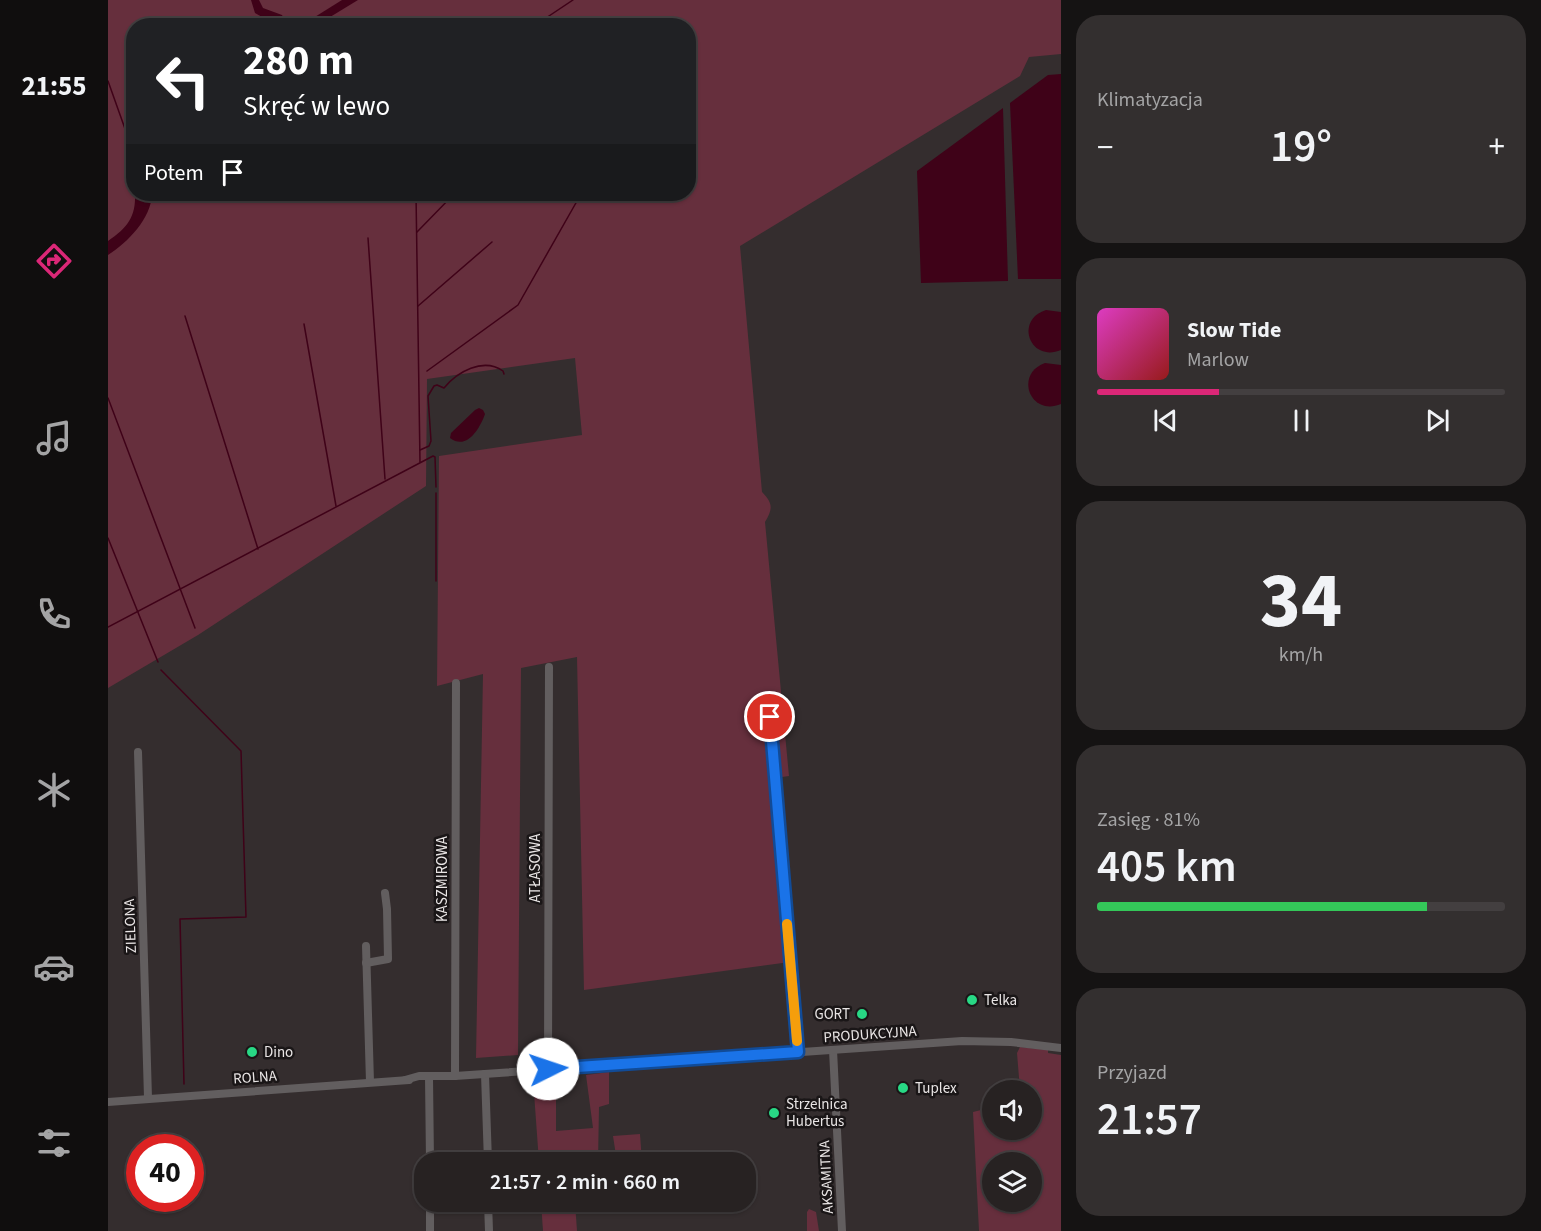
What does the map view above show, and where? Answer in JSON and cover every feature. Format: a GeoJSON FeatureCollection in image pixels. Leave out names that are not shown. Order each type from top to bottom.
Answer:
{"type":"FeatureCollection","features":[{"type":"Feature","properties":{"kind":"street","name":"ATŁASOWA"},"geometry":{"type":"LineString","coordinates":[[548,1069],[549,667]]}},
{"type":"Feature","properties":{"kind":"street","name":"KASZMIROWA"},"geometry":{"type":"LineString","coordinates":[[455,1076],[456,683]]}},
{"type":"Feature","properties":{"kind":"street"},"geometry":{"type":"LineString","coordinates":[[770,717],[798,1052]]}},
{"type":"Feature","properties":{"kind":"street","name":"ZIELONA"},"geometry":{"type":"LineString","coordinates":[[138,752],[148,1098]]}},
{"type":"Feature","properties":{"kind":"street"},"geometry":{"type":"LineString","coordinates":[[366,963],[388,959],[385,893]]}},
{"type":"Feature","properties":{"kind":"street"},"geometry":{"type":"LineString","coordinates":[[366,946],[370,1082]]}},
{"type":"Feature","properties":{"kind":"street","name":"PRODUKCYJNA"},"geometry":{"type":"LineString","coordinates":[[429,1077],[962,1041],[1011,1042],[1061,1048]]}},
{"type":"Feature","properties":{"kind":"street","name":"AKSAMITNA"},"geometry":{"type":"LineString","coordinates":[[833,1050],[842,1231]]}},
{"type":"Feature","properties":{"kind":"street"},"geometry":{"type":"LineString","coordinates":[[485,1074],[488,1152]]}},
{"type":"Feature","properties":{"kind":"street"},"geometry":{"type":"LineString","coordinates":[[429,1077],[430,1152]]}},
{"type":"Feature","properties":{"kind":"street","name":"ROLNA"},"geometry":{"type":"LineString","coordinates":[[108,1102],[370,1082],[419,1081],[429,1077]]}},
{"type":"Feature","properties":{"kind":"street"},"geometry":{"type":"LineString","coordinates":[[430,1212],[430,1231]]}},
{"type":"Feature","properties":{"kind":"street"},"geometry":{"type":"LineString","coordinates":[[489,1212],[489,1231]]}},
{"type":"Feature","properties":{"kind":"shaded area"},"geometry":{"type":"Polygon","coordinates":[[[108,0],[1061,0],[1061,54],[1029,57],[1020,76],[740,246],[762,492],[771,506],[765,522],[789,776],[775,778],[790,962],[584,990],[577,657],[521,668],[518,1055],[476,1058],[483,674],[437,686],[439,456],[582,435],[575,358],[427,379],[426,486],[198,635],[108,688],[108,0]]]}},
{"type":"Feature","properties":{"kind":"shaded area"},"geometry":{"type":"Polygon","coordinates":[[[251,0],[259,0],[263,8],[282,15],[284,18],[264,18],[255,13],[251,0]]]}},
{"type":"Feature","properties":{"kind":"shaded area"},"geometry":{"type":"Polygon","coordinates":[[[342,0],[358,0],[328,18],[313,18],[342,0]]]}},
{"type":"Feature","properties":{"kind":"shaded area"},"geometry":{"type":"Polygon","coordinates":[[[1061,74],[1061,279],[1018,279],[1010,103],[1048,75],[1061,74]]]}},
{"type":"Feature","properties":{"kind":"shaded area"},"geometry":{"type":"Polygon","coordinates":[[[1003,108],[1008,281],[921,283],[917,171],[1003,108]]]}},
{"type":"Feature","properties":{"kind":"shaded area"},"geometry":{"type":"Polygon","coordinates":[[[151,201],[148,212],[137,229],[108,255],[108,241],[129,221],[135,202],[151,201]]]}},
{"type":"Feature","properties":{"kind":"shaded area"},"geometry":{"type":"Polygon","coordinates":[[[1046,310],[1061,312],[1061,350],[1041,351],[1030,339],[1030,322],[1036,315],[1046,310]]]}},
{"type":"Feature","properties":{"kind":"shaded area"},"geometry":{"type":"Polygon","coordinates":[[[1045,363],[1061,365],[1061,404],[1041,405],[1034,400],[1030,392],[1028,384],[1030,376],[1036,368],[1045,363]]]}},
{"type":"Feature","properties":{"kind":"shaded area"},"geometry":{"type":"Polygon","coordinates":[[[479,408],[485,414],[472,436],[462,442],[450,438],[451,433],[479,408]]]}},
{"type":"Feature","properties":{"kind":"shaded area"},"geometry":{"type":"Polygon","coordinates":[[[1020,1047],[1048,1050],[1048,1053],[1061,1055],[1061,1231],[979,1231],[973,1112],[982,1110],[982,1140],[1042,1140],[1042,1080],[1019,1080],[1017,1053],[1020,1047]]]}},
{"type":"Feature","properties":{"kind":"shaded area"},"geometry":{"type":"Polygon","coordinates":[[[609,1072],[609,1104],[599,1107],[598,1152],[538,1152],[533,1079],[556,1078],[556,1131],[593,1128],[586,1075],[609,1072]]]}},
{"type":"Feature","properties":{"kind":"shaded area"},"geometry":{"type":"Polygon","coordinates":[[[640,1134],[641,1152],[615,1152],[613,1136],[640,1134]]]}},
{"type":"Feature","properties":{"kind":"shaded area"},"geometry":{"type":"Polygon","coordinates":[[[809,1209],[816,1212],[819,1231],[807,1231],[809,1209]]]}},
{"type":"Feature","properties":{"kind":"shaded area"},"geometry":{"type":"Polygon","coordinates":[[[542,1212],[576,1212],[577,1231],[543,1231],[542,1212]]]}},
{"type":"Feature","properties":{"kind":"waterway"},"geometry":{"type":"LineString","coordinates":[[546,18],[573,0]]}},
{"type":"Feature","properties":{"kind":"waterway"},"geometry":{"type":"LineString","coordinates":[[108,81],[126,132]]}},
{"type":"Feature","properties":{"kind":"waterway"},"geometry":{"type":"LineString","coordinates":[[416,201],[420,462]]}},
{"type":"Feature","properties":{"kind":"waterway"},"geometry":{"type":"LineString","coordinates":[[417,232],[447,201]]}},
{"type":"Feature","properties":{"kind":"waterway"},"geometry":{"type":"LineString","coordinates":[[427,371],[518,305],[577,201]]}},
{"type":"Feature","properties":{"kind":"waterway"},"geometry":{"type":"LineString","coordinates":[[368,238],[385,479]]}},
{"type":"Feature","properties":{"kind":"waterway"},"geometry":{"type":"LineString","coordinates":[[418,306],[492,242]]}},
{"type":"Feature","properties":{"kind":"waterway"},"geometry":{"type":"LineString","coordinates":[[185,316],[258,549]]}},
{"type":"Feature","properties":{"kind":"waterway"},"geometry":{"type":"LineString","coordinates":[[304,324],[336,506]]}},
{"type":"Feature","properties":{"kind":"waterway"},"geometry":{"type":"LineString","coordinates":[[420,450],[429,446],[431,441],[428,396],[434,386],[444,388],[463,372],[479,366],[495,367],[504,374]]}},
{"type":"Feature","properties":{"kind":"waterway"},"geometry":{"type":"LineString","coordinates":[[108,398],[195,628]]}},
{"type":"Feature","properties":{"kind":"waterway"},"geometry":{"type":"LineString","coordinates":[[108,627],[433,456],[435,457],[436,487]]}},
{"type":"Feature","properties":{"kind":"waterway"},"geometry":{"type":"LineString","coordinates":[[436,493],[436,581]]}},
{"type":"Feature","properties":{"kind":"waterway"},"geometry":{"type":"LineString","coordinates":[[108,538],[158,662]]}},
{"type":"Feature","properties":{"kind":"waterway"},"geometry":{"type":"LineString","coordinates":[[161,670],[241,751],[246,917],[180,919],[184,1084]]}},
{"type":"Feature","properties":{"kind":"slow traffic"},"geometry":{"type":"LineString","coordinates":[[787,924],[797,1041]]}},
{"type":"Feature","properties":{"kind":"place","name":"Telka"},"geometry":{"type":"Point","coordinates":[972,1000]}},
{"type":"Feature","properties":{"kind":"place","name":"GORT"},"geometry":{"type":"Point","coordinates":[862,1014]}},
{"type":"Feature","properties":{"kind":"place","name":"Dino"},"geometry":{"type":"Point","coordinates":[252,1052]}},
{"type":"Feature","properties":{"kind":"place","name":"Tuplex"},"geometry":{"type":"Point","coordinates":[903,1088]}},
{"type":"Feature","properties":{"kind":"place","name":"Strzelnica Hubertus"},"geometry":{"type":"Point","coordinates":[774,1113]}},
{"type":"Feature","properties":{"kind":"route"},"geometry":{"type":"LineString","coordinates":[[548,1069],[798,1052],[770,717]]}}]}
